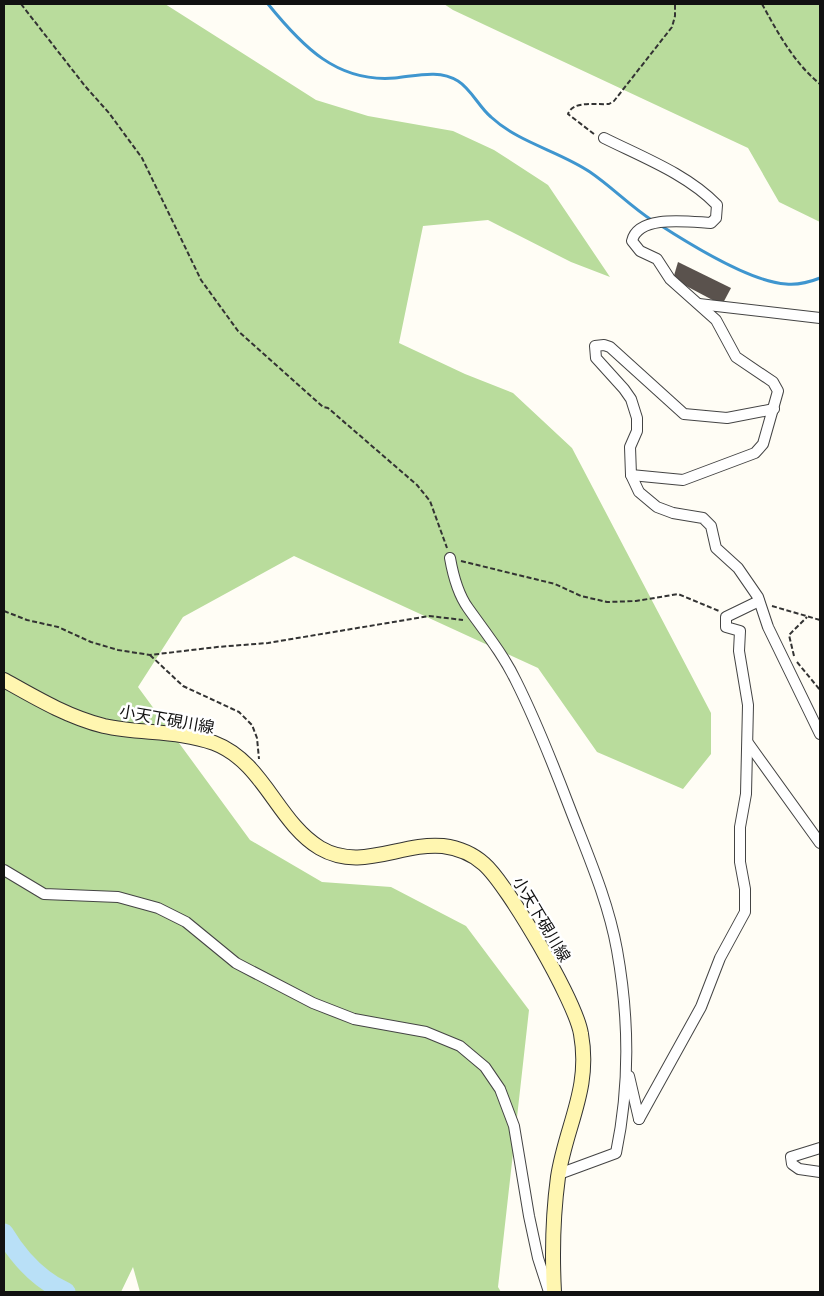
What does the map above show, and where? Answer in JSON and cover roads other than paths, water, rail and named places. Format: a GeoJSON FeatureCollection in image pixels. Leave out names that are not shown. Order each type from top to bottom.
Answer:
{"type":"FeatureCollection","features":[{"type":"Feature","properties":{"kind":"main road","name":"小天下硯川線"},"geometry":{"type":"LineString","coordinates":[[4,680],[66,714],[102,726],[136,732],[180,736],[213,743],[235,754],[260,779],[300,832],[320,848],[342,857],[372,857],[412,849],[442,846],[466,851],[485,864],[509,893],[566,995],[581,1032],[584,1070],[576,1114],[559,1174],[554,1224],[554,1292]]}},
{"type":"Feature","properties":{"kind":"street"},"geometry":{"type":"LineString","coordinates":[[604,138],[661,166],[695,186],[717,205],[716,218],[711,223],[651,223],[638,231],[632,241],[640,251],[657,259],[670,279],[699,304],[723,330],[736,357],[776,386],[777,398],[763,444],[755,453],[683,480],[632,475]]}},
{"type":"Feature","properties":{"kind":"street"},"geometry":{"type":"LineString","coordinates":[[699,304],[820,318]]}},
{"type":"Feature","properties":{"kind":"street"},"geometry":{"type":"LineString","coordinates":[[774,409],[727,418],[684,414],[610,347],[604,344],[595,346],[596,358],[624,389],[637,418],[637,430],[630,447],[632,475],[639,492],[657,507],[673,513],[703,518],[708,521],[714,532],[716,548],[738,568],[759,601],[768,627],[820,734]]}},
{"type":"Feature","properties":{"kind":"street"},"geometry":{"type":"LineString","coordinates":[[450,558],[454,576],[467,607],[480,622],[515,679],[542,738],[601,890],[617,950],[624,1012],[627,1070],[616,1153],[559,1174]]}},
{"type":"Feature","properties":{"kind":"street"},"geometry":{"type":"LineString","coordinates":[[627,1070],[639,1119],[701,1007],[720,958],[745,912],[745,889],[740,862],[740,827],[746,794],[748,705],[739,651],[740,631],[726,627],[726,617],[759,601]]}},
{"type":"Feature","properties":{"kind":"street"},"geometry":{"type":"LineString","coordinates":[[748,743],[820,843]]}},
{"type":"Feature","properties":{"kind":"street"},"geometry":{"type":"LineString","coordinates":[[4,870],[44,894],[118,897],[158,908],[186,922],[236,963],[313,1003],[354,1019],[426,1032],[460,1046],[485,1067],[500,1089],[514,1126],[538,1258],[549,1292]]}},
{"type":"Feature","properties":{"kind":"street"},"geometry":{"type":"LineString","coordinates":[[820,1148],[791,1157],[792,1164],[799,1169],[820,1172]]}},
{"type":"Feature","properties":{"kind":"waterway"},"geometry":{"type":"LineString","coordinates":[[268,4],[308,47],[322,59],[338,68],[374,78],[435,74],[451,77],[463,84],[487,113],[502,126],[514,134],[590,172],[653,221]]}},
{"type":"Feature","properties":{"kind":"waterway"},"geometry":{"type":"LineString","coordinates":[[660,225],[721,261],[755,277],[772,282],[790,284],[803,283],[820,278]]}},
{"type":"Feature","properties":{"kind":"waterway"},"geometry":{"type":"LineString","coordinates":[[4,1233],[16,1251],[38,1275],[66,1292]]}}]}
